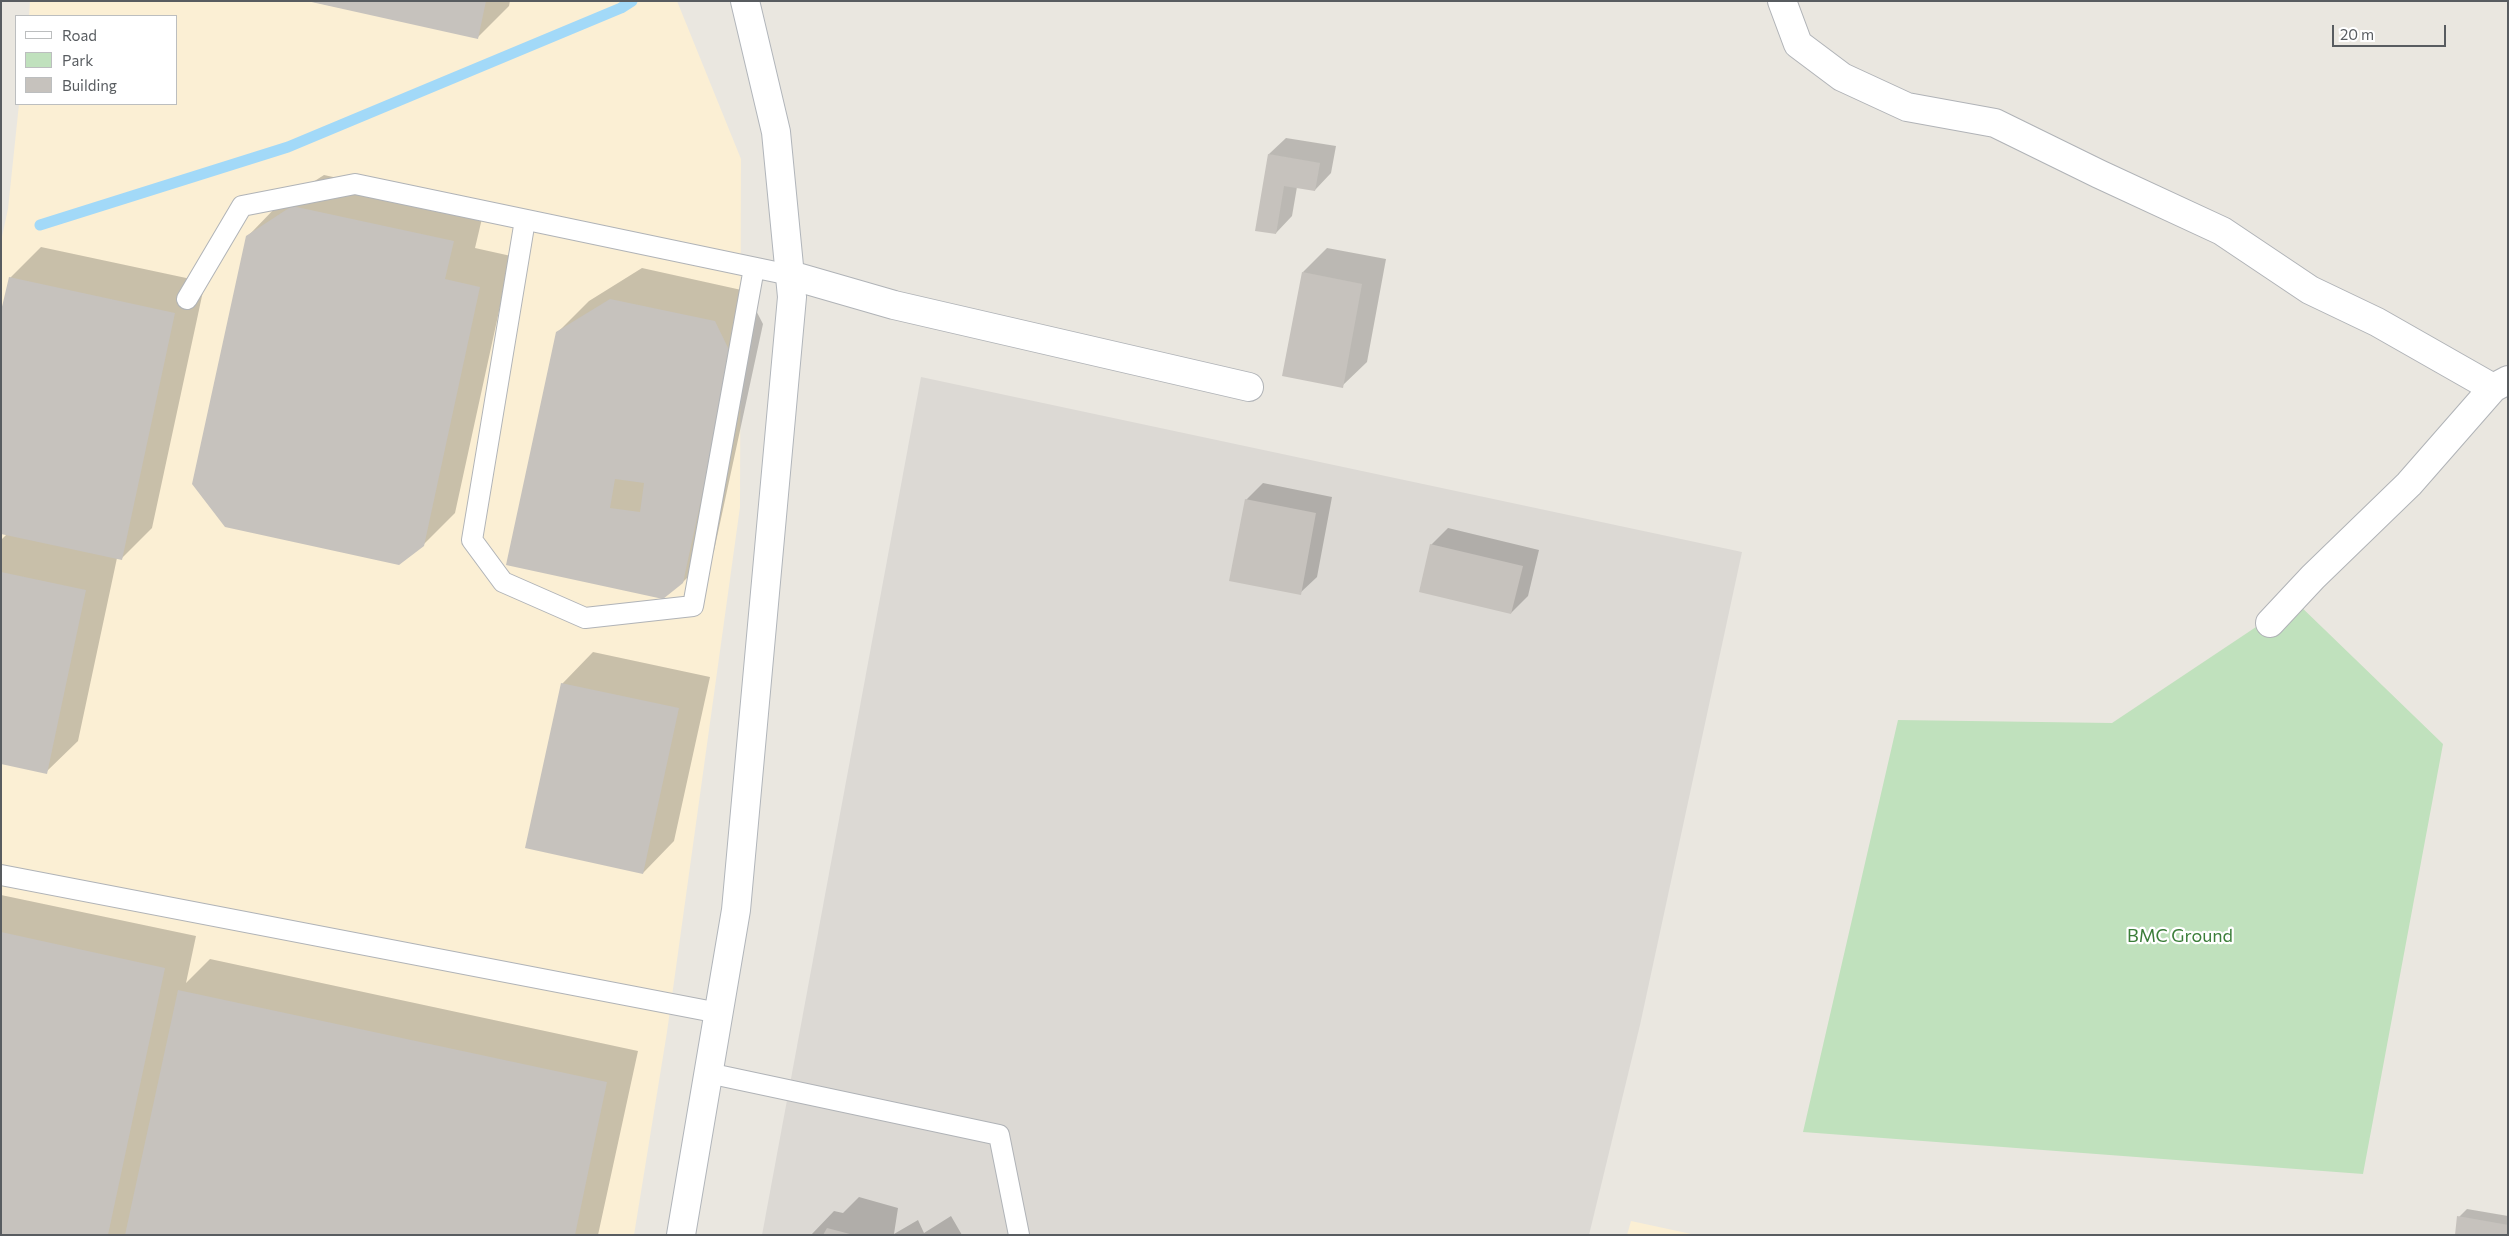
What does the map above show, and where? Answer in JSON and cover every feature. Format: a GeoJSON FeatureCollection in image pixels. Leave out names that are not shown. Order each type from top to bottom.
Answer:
{"type":"FeatureCollection","features":[{"type":"Feature","properties":{"kind":"street"},"geometry":{"type":"LineString","coordinates":[[681,1235],[736,910],[792,296],[776,132],[745,1]]}},
{"type":"Feature","properties":{"kind":"street"},"geometry":{"type":"LineString","coordinates":[[1782,1],[1798,44],[1842,77],[1906,107],[1995,123],[2099,174],[2222,230],[2310,290],[2502,385],[2409,484],[2313,577],[2270,623]]}},
{"type":"Feature","properties":{"kind":"street"},"geometry":{"type":"LineString","coordinates":[[790,275],[894,305],[1249,387]]}},
{"type":"Feature","properties":{"kind":"lane"},"geometry":{"type":"LineString","coordinates":[[187,299],[242,206],[355,184],[790,275]]}},
{"type":"Feature","properties":{"kind":"lane"},"geometry":{"type":"LineString","coordinates":[[525,220],[472,540],[503,582],[585,618],[693,606],[754,268]]}},
{"type":"Feature","properties":{"kind":"lane"},"geometry":{"type":"LineString","coordinates":[[1,875],[719,1013]]}},
{"type":"Feature","properties":{"kind":"lane"},"geometry":{"type":"LineString","coordinates":[[708,1073],[999,1135],[1019,1235]]}},
{"type":"Feature","properties":{"kind":"shaded area"},"geometry":{"type":"Polygon","coordinates":[[[30,1],[677,1],[741,159],[740,507],[667,1032],[634,1235],[1,1235],[1,241],[8,209],[19,105],[178,105],[178,15],[29,15],[30,1]]]}},
{"type":"Feature","properties":{"kind":"shaded area"},"geometry":{"type":"Polygon","coordinates":[[[921,377],[1742,552],[1640,1025],[1589,1235],[762,1235],[921,377]]]}},
{"type":"Feature","properties":{"kind":"shaded area"},"geometry":{"type":"Polygon","coordinates":[[[1631,1221],[1696,1235],[1627,1235],[1631,1221]]]}},
{"type":"Feature","properties":{"kind":"green space","name":"BMC Ground"},"geometry":{"type":"Polygon","coordinates":[[[2295,601],[2443,744],[2363,1174],[1803,1132],[1898,720],[2112,723],[2295,601]]]}},
{"type":"Feature","properties":{"kind":"building"},"geometry":{"type":"Polygon","coordinates":[[[307,1],[486,1],[478,39],[307,1]]]}},
{"type":"Feature","properties":{"kind":"building"},"geometry":{"type":"Polygon","coordinates":[[[1268,154],[1320,163],[1315,191],[1284,186],[1276,234],[1255,231],[1268,154]]]}},
{"type":"Feature","properties":{"kind":"building"},"geometry":{"type":"Polygon","coordinates":[[[292,206],[454,241],[445,279],[480,287],[424,546],[399,565],[225,527],[192,484],[246,236],[292,206]]]}},
{"type":"Feature","properties":{"kind":"building"},"geometry":{"type":"Polygon","coordinates":[[[1302,272],[1362,284],[1343,388],[1282,376],[1302,272]]]}},
{"type":"Feature","properties":{"kind":"building"},"geometry":{"type":"Polygon","coordinates":[[[9,277],[175,313],[122,560],[1,534],[1,311],[9,277]]]}},
{"type":"Feature","properties":{"kind":"building"},"geometry":{"type":"Polygon","coordinates":[[[610,299],[715,321],[732,356],[683,583],[663,599],[506,565],[556,332],[610,299]],[[615,479],[610,508],[640,512],[644,483],[615,479]]]}},
{"type":"Feature","properties":{"kind":"building"},"geometry":{"type":"Polygon","coordinates":[[[1245,499],[1316,513],[1301,595],[1229,581],[1245,499]]]}},
{"type":"Feature","properties":{"kind":"building"},"geometry":{"type":"Polygon","coordinates":[[[1430,544],[1523,566],[1511,614],[1419,592],[1430,544]]]}},
{"type":"Feature","properties":{"kind":"building"},"geometry":{"type":"Polygon","coordinates":[[[1,572],[86,590],[47,774],[1,764],[1,572]]]}},
{"type":"Feature","properties":{"kind":"building"},"geometry":{"type":"Polygon","coordinates":[[[561,683],[679,708],[643,874],[525,848],[561,683]]]}},
{"type":"Feature","properties":{"kind":"building"},"geometry":{"type":"Polygon","coordinates":[[[1,932],[165,968],[108,1235],[1,1235],[1,932]]]}},
{"type":"Feature","properties":{"kind":"building"},"geometry":{"type":"Polygon","coordinates":[[[178,990],[607,1082],[575,1235],[125,1235],[178,990]]]}},
{"type":"Feature","properties":{"kind":"building"},"geometry":{"type":"Polygon","coordinates":[[[2457,1216],[2508,1225],[2507,1235],[2455,1235],[2457,1216]]]}},
{"type":"Feature","properties":{"kind":"building"},"geometry":{"type":"Polygon","coordinates":[[[827,1228],[850,1234],[850,1235],[823,1235],[827,1228]]]}},
{"type":"Feature","properties":{"kind":"waterway"},"geometry":{"type":"LineString","coordinates":[[40,225],[288,147],[621,8],[632,1]]}}]}
